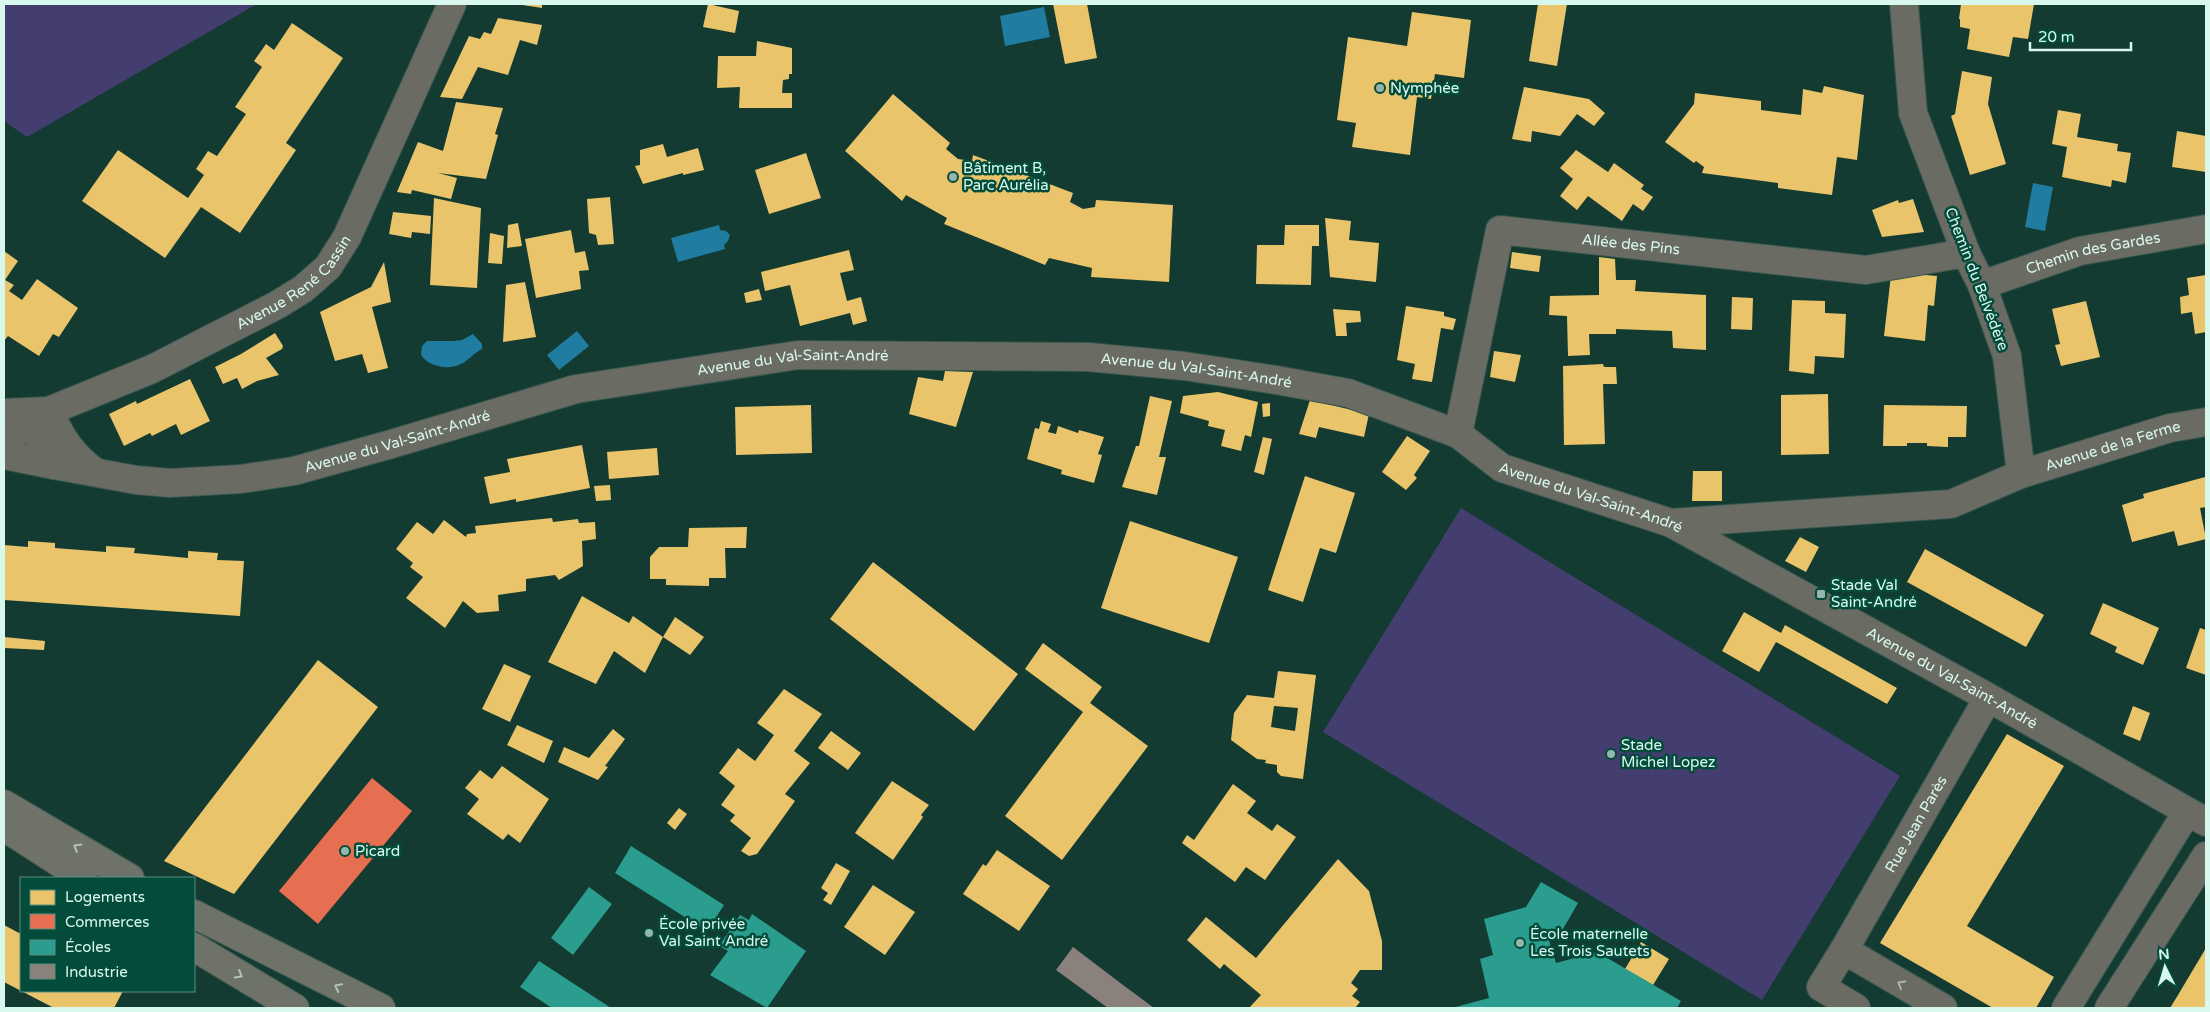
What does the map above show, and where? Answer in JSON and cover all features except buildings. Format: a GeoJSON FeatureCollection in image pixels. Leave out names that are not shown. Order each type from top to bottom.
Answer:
{"type":"FeatureCollection","features":[{"type":"Feature","properties":{"kind":"main road"},"geometry":{"type":"LineString","coordinates":[[4,804],[128,877]]}},
{"type":"Feature","properties":{"kind":"main road"},"geometry":{"type":"LineString","coordinates":[[4,827],[80,877]]}},
{"type":"Feature","properties":{"kind":"main road"},"geometry":{"type":"LineString","coordinates":[[195,915],[381,1008]]}},
{"type":"Feature","properties":{"kind":"main road"},"geometry":{"type":"LineString","coordinates":[[195,948],[295,1008]]}},
{"type":"Feature","properties":{"kind":"street","name":"Avenue René Cassin"},"geometry":{"type":"LineString","coordinates":[[433,47],[437,4]]}},
{"type":"Feature","properties":{"kind":"street","name":"Avenue René Cassin"},"geometry":{"type":"LineString","coordinates":[[49,411],[152,369],[277,306],[328,267],[348,237],[452,4]]}},
{"type":"Feature","properties":{"kind":"street","name":"Chemin du Belvédère"},"geometry":{"type":"LineString","coordinates":[[1904,4],[1913,114],[1966,252],[1982,285],[2007,356],[2021,474]]}},
{"type":"Feature","properties":{"kind":"street","name":"Chemin des Gardes"},"geometry":{"type":"LineString","coordinates":[[1982,285],[2080,251],[2206,229]]}},
{"type":"Feature","properties":{"kind":"street","name":"Allée des Pins"},"geometry":{"type":"LineString","coordinates":[[1458,434],[1500,230],[1866,270],[1966,252]]}},
{"type":"Feature","properties":{"kind":"street","name":"Avenue du Val-Saint-André"},"geometry":{"type":"LineString","coordinates":[[4,455],[136,480],[170,483],[242,479],[294,471],[576,389],[798,355],[1088,357],[1184,366],[1348,393],[1458,434],[1502,468],[1671,523],[1988,698],[2197,817]]}},
{"type":"Feature","properties":{"kind":"street"},"geometry":{"type":"LineString","coordinates":[[4,413],[49,411]]}},
{"type":"Feature","properties":{"kind":"street"},"geometry":{"type":"LineString","coordinates":[[4,435],[16,433],[49,411]]}},
{"type":"Feature","properties":{"kind":"street"},"geometry":{"type":"LineString","coordinates":[[49,411],[39,433],[39,446],[54,465]]}},
{"type":"Feature","properties":{"kind":"street","name":"Avenue du Val-Saint-André"},"geometry":{"type":"LineString","coordinates":[[49,411],[57,430],[78,459],[95,472]]}},
{"type":"Feature","properties":{"kind":"street","name":"Avenue de la Ferme"},"geometry":{"type":"LineString","coordinates":[[2021,474],[2170,428],[2206,422]]}},
{"type":"Feature","properties":{"kind":"street"},"geometry":{"type":"LineString","coordinates":[[1671,523],[1951,504],[2021,474]]}},
{"type":"Feature","properties":{"kind":"street","name":"Rue Jean Parès"},"geometry":{"type":"LineString","coordinates":[[1856,1008],[1821,987],[1988,698]]}},
{"type":"Feature","properties":{"kind":"street"},"geometry":{"type":"LineString","coordinates":[[2066,1008],[2197,817]]}},
{"type":"Feature","properties":{"kind":"street"},"geometry":{"type":"LineString","coordinates":[[2109,1008],[2206,856]]}},
{"type":"Feature","properties":{"kind":"street"},"geometry":{"type":"LineString","coordinates":[[1844,950],[1944,1008]]}},
{"type":"Feature","properties":{"kind":"shaded area"},"geometry":{"type":"Polygon","coordinates":[[[4,4],[257,4],[27,137],[4,121],[4,4]]]}},
{"type":"Feature","properties":{"kind":"shaded area","name":"Stade Michel Lopez"},"geometry":{"type":"Polygon","coordinates":[[[1461,508],[1900,776],[1762,1000],[1323,732],[1461,508]]]}},
{"type":"Feature","properties":{"kind":"water"},"geometry":{"type":"Polygon","coordinates":[[[1044,7],[1050,37],[1005,46],[1000,16],[1044,7]]]}},
{"type":"Feature","properties":{"kind":"water"},"geometry":{"type":"Polygon","coordinates":[[[2033,183],[2053,187],[2045,231],[2025,227],[2033,183]]]}},
{"type":"Feature","properties":{"kind":"water"},"geometry":{"type":"Polygon","coordinates":[[[719,225],[720,230],[726,231],[730,235],[724,245],[725,249],[678,262],[671,238],[719,225]]]}},
{"type":"Feature","properties":{"kind":"water"},"geometry":{"type":"Polygon","coordinates":[[[577,331],[589,346],[559,370],[547,355],[577,331]]]}},
{"type":"Feature","properties":{"kind":"water"},"geometry":{"type":"Polygon","coordinates":[[[473,334],[482,344],[482,349],[458,365],[440,367],[429,362],[421,355],[422,346],[427,341],[462,340],[473,334]]]}},
{"type":"Feature","properties":{"kind":"place","name":"Nymphée"},"geometry":{"type":"Point","coordinates":[1380,88]}},
{"type":"Feature","properties":{"kind":"place","name":"Bâtiment B, Parc Aurélia"},"geometry":{"type":"Point","coordinates":[953,177]}},
{"type":"Feature","properties":{"kind":"place","name":"Stade Val Saint-André"},"geometry":{"type":"Point","coordinates":[1821,594]}},
{"type":"Feature","properties":{"kind":"place","name":"Stade Michel Lopez"},"geometry":{"type":"Point","coordinates":[1611,754]}},
{"type":"Feature","properties":{"kind":"place","name":"Picard"},"geometry":{"type":"Point","coordinates":[345,851]}},
{"type":"Feature","properties":{"kind":"place","name":"École privée Val Saint André"},"geometry":{"type":"Point","coordinates":[649,933]}},
{"type":"Feature","properties":{"kind":"place","name":"École maternelle Les Trois Sautets"},"geometry":{"type":"Point","coordinates":[1520,943]}}]}
